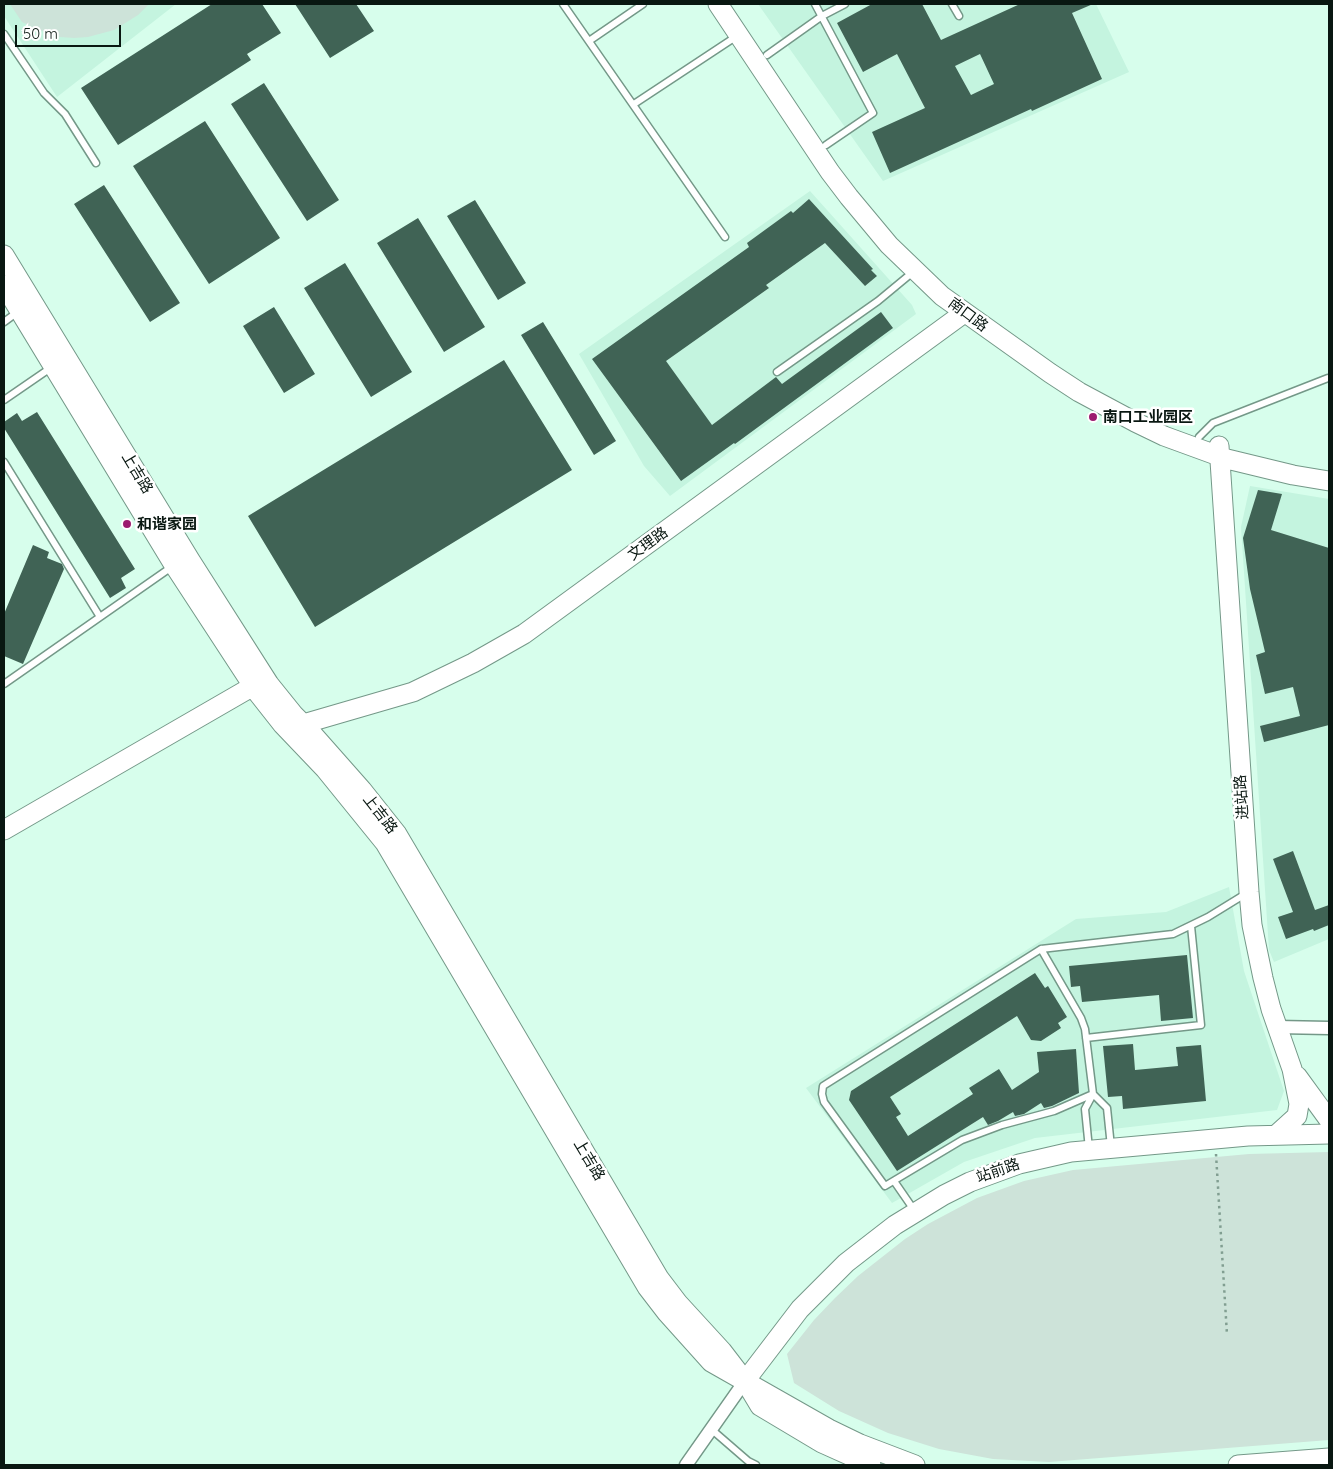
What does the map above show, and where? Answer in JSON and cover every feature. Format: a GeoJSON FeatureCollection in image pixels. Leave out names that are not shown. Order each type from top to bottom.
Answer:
{"type":"FeatureCollection","features":[{"type":"Feature","properties":{"kind":"main road","name":"南口路"},"geometry":{"type":"LineString","coordinates":[[718,4],[848,197],[889,245],[942,296],[1050,373],[1106,408],[1164,436],[1219,450],[1284,473],[1329,481]]}},
{"type":"Feature","properties":{"kind":"main road","name":"南口路"},"geometry":{"type":"LineString","coordinates":[[733,4],[858,190],[877,214],[923,263],[950,287],[988,316],[1085,382],[1140,412],[1199,437],[1219,450],[1329,469]]}},
{"type":"Feature","properties":{"kind":"main road","name":"上吉路"},"geometry":{"type":"LineString","coordinates":[[4,255],[190,560],[256,678],[269,708],[325,769],[385,843],[647,1287],[672,1319],[711,1362],[829,1429],[860,1444],[915,1465]]}},
{"type":"Feature","properties":{"kind":"main road","name":"上吉路"},"geometry":{"type":"LineString","coordinates":[[4,285],[174,565],[256,678],[280,699],[303,724],[362,790],[397,834],[659,1278],[678,1303],[722,1351],[745,1380],[760,1406],[822,1442],[866,1464]]}},
{"type":"Feature","properties":{"kind":"main road","name":"文理路"},"geometry":{"type":"LineString","coordinates":[[303,724],[413,692],[473,664],[524,634],[964,313]]}},
{"type":"Feature","properties":{"kind":"main road","name":"进站路"},"geometry":{"type":"LineString","coordinates":[[1219,450],[1249,892],[1257,952],[1277,1027],[1292,1069],[1299,1104],[1296,1116],[1285,1129],[1276,1135]]}},
{"type":"Feature","properties":{"kind":"main road"},"geometry":{"type":"LineString","coordinates":[[4,818],[256,678]]}},
{"type":"Feature","properties":{"kind":"main road"},"geometry":{"type":"LineString","coordinates":[[4,830],[256,678]]}},
{"type":"Feature","properties":{"kind":"main road"},"geometry":{"type":"LineString","coordinates":[[1292,1069],[1329,1120]]}},
{"type":"Feature","properties":{"kind":"main road","name":"站前路"},"geometry":{"type":"LineString","coordinates":[[745,1380],[800,1309],[823,1285],[871,1242],[915,1211],[961,1186],[994,1172],[1044,1157],[1089,1150],[1215,1139],[1329,1134]]}},
{"type":"Feature","properties":{"kind":"main road"},"geometry":{"type":"LineString","coordinates":[[1238,1465],[1329,1458]]}},
{"type":"Feature","properties":{"kind":"street"},"geometry":{"type":"LineString","coordinates":[[1277,1027],[1329,1028]]}},
{"type":"Feature","properties":{"kind":"street"},"geometry":{"type":"LineString","coordinates":[[686,1465],[745,1380]]}},
{"type":"Feature","properties":{"kind":"lane"},"geometry":{"type":"LineString","coordinates":[[563,4],[725,237]]}},
{"type":"Feature","properties":{"kind":"lane"},"geometry":{"type":"LineString","coordinates":[[589,41],[643,4]]}},
{"type":"Feature","properties":{"kind":"lane"},"geometry":{"type":"LineString","coordinates":[[815,4],[873,113],[826,145]]}},
{"type":"Feature","properties":{"kind":"lane"},"geometry":{"type":"LineString","coordinates":[[767,55],[822,16],[845,4]]}},
{"type":"Feature","properties":{"kind":"lane"},"geometry":{"type":"LineString","coordinates":[[952,4],[959,16]]}},
{"type":"Feature","properties":{"kind":"lane"},"geometry":{"type":"LineString","coordinates":[[4,34],[44,93],[65,114],[96,163]]}},
{"type":"Feature","properties":{"kind":"lane"},"geometry":{"type":"LineString","coordinates":[[634,104],[739,35]]}},
{"type":"Feature","properties":{"kind":"lane"},"geometry":{"type":"LineString","coordinates":[[778,372],[878,301],[915,271]]}},
{"type":"Feature","properties":{"kind":"lane"},"geometry":{"type":"LineString","coordinates":[[4,322],[20,311]]}},
{"type":"Feature","properties":{"kind":"lane"},"geometry":{"type":"LineString","coordinates":[[4,400],[53,366]]}},
{"type":"Feature","properties":{"kind":"lane"},"geometry":{"type":"LineString","coordinates":[[1199,437],[1212,423],[1328,378]]}},
{"type":"Feature","properties":{"kind":"lane"},"geometry":{"type":"LineString","coordinates":[[4,462],[100,616]]}},
{"type":"Feature","properties":{"kind":"lane"},"geometry":{"type":"LineString","coordinates":[[4,684],[174,565]]}},
{"type":"Feature","properties":{"kind":"lane"},"geometry":{"type":"LineString","coordinates":[[1093,1094],[1054,1111],[1002,1125],[962,1140],[885,1186],[824,1102],[822,1094],[824,1086],[1041,949],[1173,934],[1191,926],[1249,892]]}},
{"type":"Feature","properties":{"kind":"lane"},"geometry":{"type":"LineString","coordinates":[[1086,1038],[1201,1025],[1191,926]]}},
{"type":"Feature","properties":{"kind":"lane"},"geometry":{"type":"LineString","coordinates":[[1041,949],[1081,1018],[1086,1038],[1093,1094],[1085,1109],[1089,1150]]}},
{"type":"Feature","properties":{"kind":"lane"},"geometry":{"type":"LineString","coordinates":[[1093,1094],[1108,1108],[1111,1148]]}},
{"type":"Feature","properties":{"kind":"lane"},"geometry":{"type":"LineString","coordinates":[[894,1180],[915,1211]]}},
{"type":"Feature","properties":{"kind":"lane"},"geometry":{"type":"LineString","coordinates":[[711,1429],[748,1461],[756,1465]]}},
{"type":"Feature","properties":{"kind":"path"},"geometry":{"type":"LineString","coordinates":[[1215,1139],[1227,1335]]}},
{"type":"Feature","properties":{"kind":"shaded area"},"geometry":{"type":"Polygon","coordinates":[[[4,4],[176,4],[57,97],[4,16],[4,4]]]}},
{"type":"Feature","properties":{"kind":"shaded area"},"geometry":{"type":"Polygon","coordinates":[[[10,4],[149,4],[138,15],[114,30],[88,37],[74,38],[60,37],[22,22],[10,4]]]}},
{"type":"Feature","properties":{"kind":"shaded area"},"geometry":{"type":"Polygon","coordinates":[[[758,4],[1096,4],[1129,72],[883,181],[758,4]]]}},
{"type":"Feature","properties":{"kind":"shaded area"},"geometry":{"type":"Polygon","coordinates":[[[810,191],[912,305],[916,314],[670,496],[644,466],[579,354],[810,191]]]}},
{"type":"Feature","properties":{"kind":"shaded area"},"geometry":{"type":"Polygon","coordinates":[[[1250,486],[1329,499],[1329,939],[1274,962],[1269,950],[1241,527],[1250,486]]]}},
{"type":"Feature","properties":{"kind":"shaded area"},"geometry":{"type":"Polygon","coordinates":[[[1229,887],[1244,971],[1284,1091],[1277,1110],[1035,1138],[964,1162],[892,1203],[806,1088],[1076,919],[1166,912],[1229,887]]]}},
{"type":"Feature","properties":{"kind":"shaded area"},"geometry":{"type":"Polygon","coordinates":[[[1329,1152],[1329,1440],[1049,1462],[993,1459],[939,1449],[888,1433],[839,1411],[794,1383],[787,1354],[814,1320],[835,1298],[858,1276],[905,1239],[928,1224],[977,1198],[1024,1181],[1073,1170],[1249,1154],[1329,1152]]]}},
{"type":"Feature","properties":{"kind":"building"},"geometry":{"type":"Polygon","coordinates":[[[212,4],[262,4],[281,33],[247,54],[251,60],[118,145],[81,88],[212,4]]]}},
{"type":"Feature","properties":{"kind":"building"},"geometry":{"type":"Polygon","coordinates":[[[295,4],[356,4],[374,31],[330,58],[295,4]]]}},
{"type":"Feature","properties":{"kind":"building"},"geometry":{"type":"Polygon","coordinates":[[[872,4],[922,4],[941,40],[1020,4],[1093,4],[1072,13],[1102,79],[890,173],[872,132],[925,108],[897,54],[863,72],[837,23],[872,4]],[[980,54],[955,66],[971,95],[994,84],[980,54]]]}},
{"type":"Feature","properties":{"kind":"building"},"geometry":{"type":"Polygon","coordinates":[[[264,83],[339,200],[307,221],[231,104],[264,83]]]}},
{"type":"Feature","properties":{"kind":"building"},"geometry":{"type":"Polygon","coordinates":[[[205,121],[280,238],[209,284],[133,166],[205,121]]]}},
{"type":"Feature","properties":{"kind":"building"},"geometry":{"type":"Polygon","coordinates":[[[104,185],[180,303],[150,322],[74,204],[104,185]]]}},
{"type":"Feature","properties":{"kind":"building"},"geometry":{"type":"Polygon","coordinates":[[[809,199],[873,269],[871,270],[877,276],[865,286],[825,243],[766,285],[769,288],[666,361],[712,425],[776,377],[782,384],[881,312],[893,328],[735,444],[681,481],[592,359],[749,247],[747,243],[791,211],[793,213],[809,199]]]}},
{"type":"Feature","properties":{"kind":"building"},"geometry":{"type":"Polygon","coordinates":[[[475,200],[526,283],[498,300],[447,216],[475,200]]]}},
{"type":"Feature","properties":{"kind":"building"},"geometry":{"type":"Polygon","coordinates":[[[418,218],[485,327],[444,352],[377,243],[418,218]]]}},
{"type":"Feature","properties":{"kind":"building"},"geometry":{"type":"Polygon","coordinates":[[[345,263],[412,372],[371,397],[304,288],[345,263]]]}},
{"type":"Feature","properties":{"kind":"building"},"geometry":{"type":"Polygon","coordinates":[[[274,307],[315,374],[284,393],[243,326],[274,307]]]}},
{"type":"Feature","properties":{"kind":"building"},"geometry":{"type":"Polygon","coordinates":[[[543,322],[616,441],[594,455],[521,335],[543,322]]]}},
{"type":"Feature","properties":{"kind":"building"},"geometry":{"type":"Polygon","coordinates":[[[504,360],[572,470],[315,627],[248,516],[504,360]]]}},
{"type":"Feature","properties":{"kind":"building"},"geometry":{"type":"Polygon","coordinates":[[[37,412],[135,569],[121,578],[126,588],[110,598],[4,428],[4,422],[17,413],[22,421],[37,412]]]}},
{"type":"Feature","properties":{"kind":"building"},"geometry":{"type":"Polygon","coordinates":[[[1258,490],[1282,494],[1271,530],[1329,548],[1329,725],[1264,742],[1260,726],[1300,716],[1293,687],[1265,694],[1256,655],[1265,652],[1250,589],[1243,538],[1258,490]]]}},
{"type":"Feature","properties":{"kind":"building"},"geometry":{"type":"Polygon","coordinates":[[[33,545],[49,552],[47,558],[62,564],[64,569],[23,664],[4,656],[4,614],[33,545]]]}},
{"type":"Feature","properties":{"kind":"building"},"geometry":{"type":"Polygon","coordinates":[[[1293,851],[1315,910],[1329,905],[1329,925],[1286,939],[1278,917],[1293,912],[1273,859],[1293,851]]]}},
{"type":"Feature","properties":{"kind":"building"},"geometry":{"type":"Polygon","coordinates":[[[1187,955],[1193,1018],[1161,1021],[1159,995],[1082,1002],[1080,986],[1071,987],[1069,966],[1187,955]]]}},
{"type":"Feature","properties":{"kind":"building"},"geometry":{"type":"Polygon","coordinates":[[[1035,973],[1045,988],[1048,986],[1067,1017],[1058,1023],[1061,1028],[1041,1041],[1031,1040],[1017,1016],[890,1097],[901,1114],[896,1117],[908,1136],[973,1094],[969,1088],[999,1069],[1012,1090],[1039,1072],[1037,1052],[1076,1049],[1079,1093],[1052,1106],[1044,1108],[1041,1103],[1024,1114],[1015,1116],[1013,1112],[988,1125],[983,1117],[897,1171],[849,1100],[851,1091],[1035,973]]]}},
{"type":"Feature","properties":{"kind":"building"},"geometry":{"type":"Polygon","coordinates":[[[1133,1044],[1135,1070],[1178,1066],[1176,1047],[1201,1045],[1206,1101],[1123,1109],[1122,1096],[1108,1097],[1103,1046],[1133,1044]]]}},
{"type":"Feature","properties":{"kind":"place","name":"南口工业园区"},"geometry":{"type":"Point","coordinates":[1093,417]}},
{"type":"Feature","properties":{"kind":"place","name":"和谐家园"},"geometry":{"type":"Point","coordinates":[127,524]}}]}
